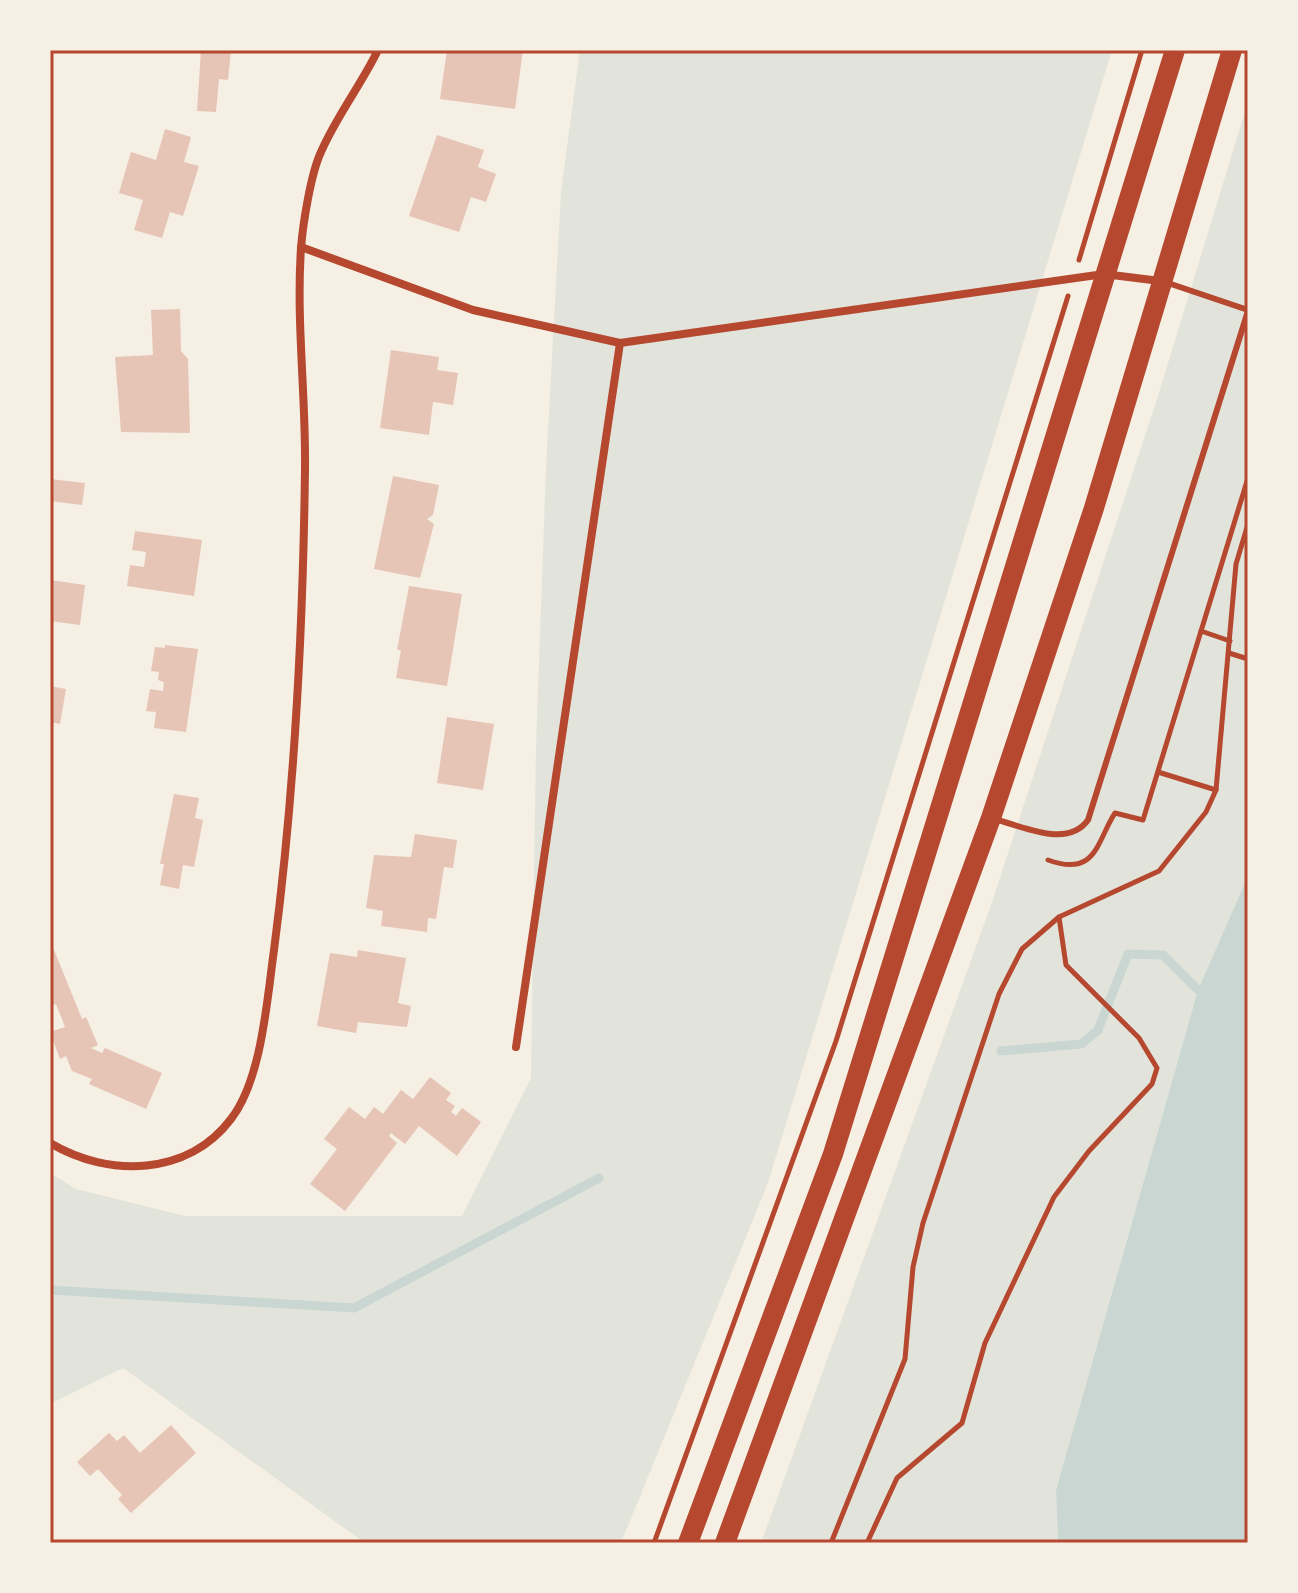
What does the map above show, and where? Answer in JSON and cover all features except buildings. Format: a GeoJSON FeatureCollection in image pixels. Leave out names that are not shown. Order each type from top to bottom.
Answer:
{"type":"FeatureCollection","features":[{"type":"Feature","properties":{"kind":"main road"},"geometry":{"type":"LineString","coordinates":[[688,1543],[833,1154],[1175,50]]}},
{"type":"Feature","properties":{"kind":"main road"},"geometry":{"type":"LineString","coordinates":[[725,1543],[991,818],[1094,508],[1232,50]]}},
{"type":"Feature","properties":{"kind":"street"},"geometry":{"type":"LineString","coordinates":[[50,1143],[68,1154],[114,1166],[157,1166],[203,1150],[233,1117],[250,1079],[266,1006],[290,829],[300,663],[305,466],[301,247],[319,154],[378,50]]}},
{"type":"Feature","properties":{"kind":"street"},"geometry":{"type":"LineString","coordinates":[[301,247],[473,310],[620,343],[1104,274],[1162,281]]}},
{"type":"Feature","properties":{"kind":"street"},"geometry":{"type":"LineString","coordinates":[[516,1047],[620,343]]}},
{"type":"Feature","properties":{"kind":"lane"},"geometry":{"type":"LineString","coordinates":[[991,818],[1068,835],[1080,831],[1088,820],[1248,310],[1162,281]]}},
{"type":"Feature","properties":{"kind":"path"},"geometry":{"type":"LineString","coordinates":[[654,1543],[836,1041],[1142,50]]}},
{"type":"Feature","properties":{"kind":"path"},"geometry":{"type":"LineString","coordinates":[[1048,860],[1063,863],[1084,861],[1101,847],[1115,813],[1143,820],[1248,478]]}},
{"type":"Feature","properties":{"kind":"path"},"geometry":{"type":"LineString","coordinates":[[831,1543],[905,1359],[913,1267],[923,1223],[999,994],[1022,949],[1059,917],[1159,871],[1206,812],[1216,790],[1240,545],[1248,524]]}},
{"type":"Feature","properties":{"kind":"path"},"geometry":{"type":"LineString","coordinates":[[1229,541],[1240,545]]}},
{"type":"Feature","properties":{"kind":"path"},"geometry":{"type":"LineString","coordinates":[[1201,631],[1230,641]]}},
{"type":"Feature","properties":{"kind":"path"},"geometry":{"type":"LineString","coordinates":[[1229,653],[1248,659]]}},
{"type":"Feature","properties":{"kind":"path"},"geometry":{"type":"LineString","coordinates":[[1158,772],[1216,790]]}},
{"type":"Feature","properties":{"kind":"path"},"geometry":{"type":"LineString","coordinates":[[867,1543],[897,1478],[962,1423],[985,1343],[1054,1197],[1089,1151],[1152,1084],[1157,1068],[1139,1038],[1066,965],[1059,917]]}},
{"type":"Feature","properties":{"kind":"shaded area"},"geometry":{"type":"Polygon","coordinates":[[[580,50],[1112,50],[768,1183],[621,1543],[365,1543],[123,1368],[50,1404],[50,1173],[76,1189],[185,1216],[462,1216],[531,1078],[536,745],[546,468],[561,192],[580,50]]]}},
{"type":"Feature","properties":{"kind":"shaded area"},"geometry":{"type":"Polygon","coordinates":[[[1248,102],[1248,876],[1198,990],[1056,1490],[1058,1543],[761,1543],[991,905],[1157,399],[1248,102]]]}},
{"type":"Feature","properties":{"kind":"shaded area"},"geometry":{"type":"Polygon","coordinates":[[[1248,876],[1248,1543],[1058,1543],[1056,1490],[1198,990],[1248,876]]]}},
{"type":"Feature","properties":{"kind":"waterway"},"geometry":{"type":"LineString","coordinates":[[1001,1051],[1081,1044],[1098,1030],[1128,954],[1163,955],[1198,990],[1209,994]]}},
{"type":"Feature","properties":{"kind":"waterway"},"geometry":{"type":"LineString","coordinates":[[50,1290],[354,1308],[599,1178]]}}]}
